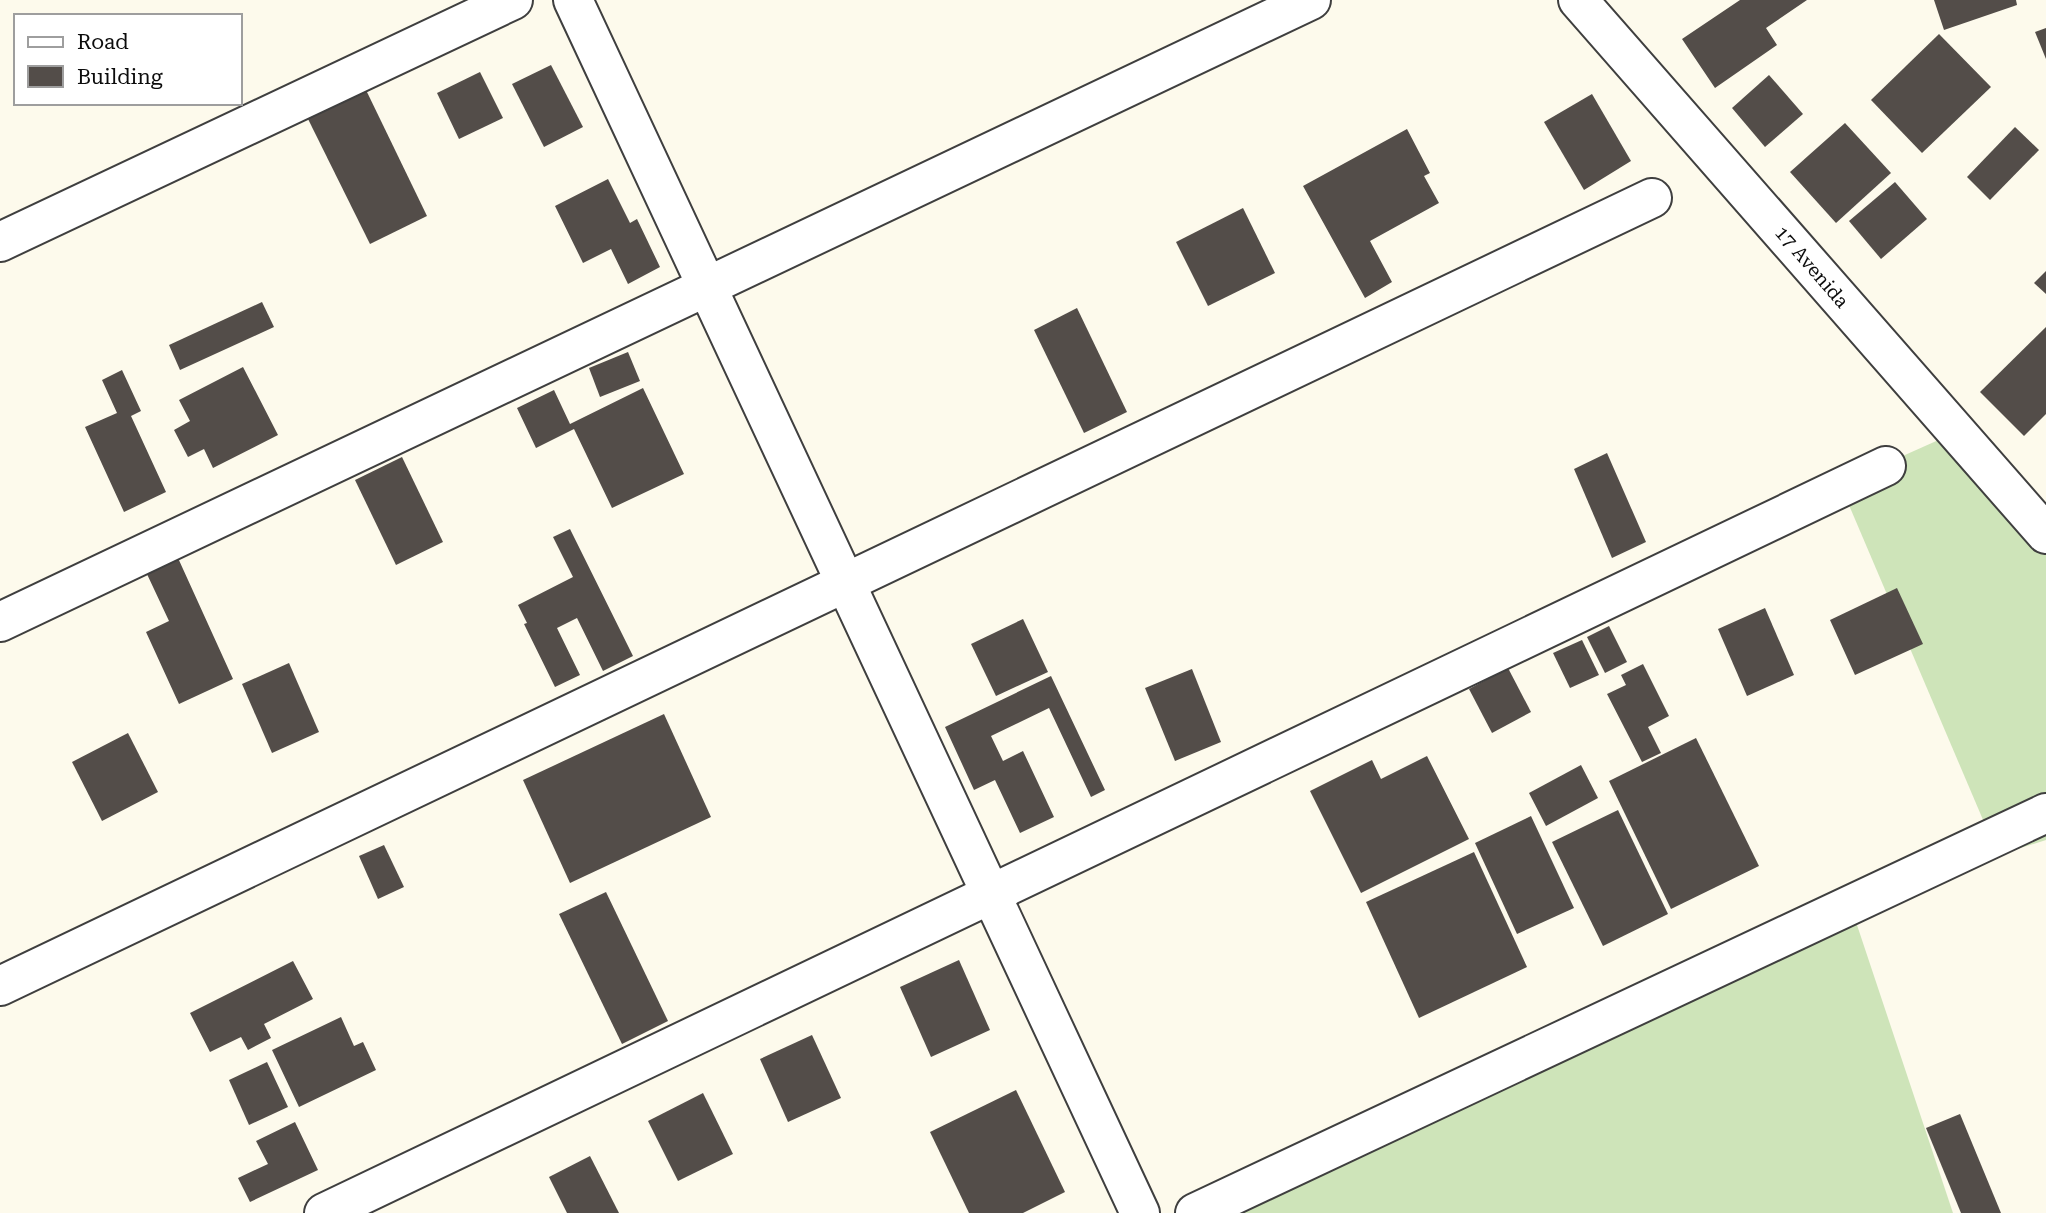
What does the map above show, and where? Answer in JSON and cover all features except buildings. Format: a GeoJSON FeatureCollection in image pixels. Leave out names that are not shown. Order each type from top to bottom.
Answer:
{"type":"FeatureCollection","features":[{"type":"Feature","properties":{"kind":"street"},"geometry":{"type":"LineString","coordinates":[[0,242],[513,0]]}},
{"type":"Feature","properties":{"kind":"street"},"geometry":{"type":"LineString","coordinates":[[573,0],[1140,1213]]}},
{"type":"Feature","properties":{"kind":"street"},"geometry":{"type":"LineString","coordinates":[[0,622],[1311,0]]}},
{"type":"Feature","properties":{"kind":"street","name":"17 Avenida"},"geometry":{"type":"LineString","coordinates":[[1578,0],[2046,534]]}},
{"type":"Feature","properties":{"kind":"street"},"geometry":{"type":"LineString","coordinates":[[0,986],[1652,198]]}},
{"type":"Feature","properties":{"kind":"street"},"geometry":{"type":"LineString","coordinates":[[324,1213],[1886,466]]}},
{"type":"Feature","properties":{"kind":"street"},"geometry":{"type":"LineString","coordinates":[[1195,1213],[2046,813]]}},
{"type":"Feature","properties":{"kind":"green space"},"geometry":{"type":"Polygon","coordinates":[[[1943,438],[2046,551],[2046,840],[1998,855],[1840,484],[1943,438]]]}},
{"type":"Feature","properties":{"kind":"green space"},"geometry":{"type":"Polygon","coordinates":[[[1856,922],[1953,1213],[1234,1213],[1856,922]]]}}]}
